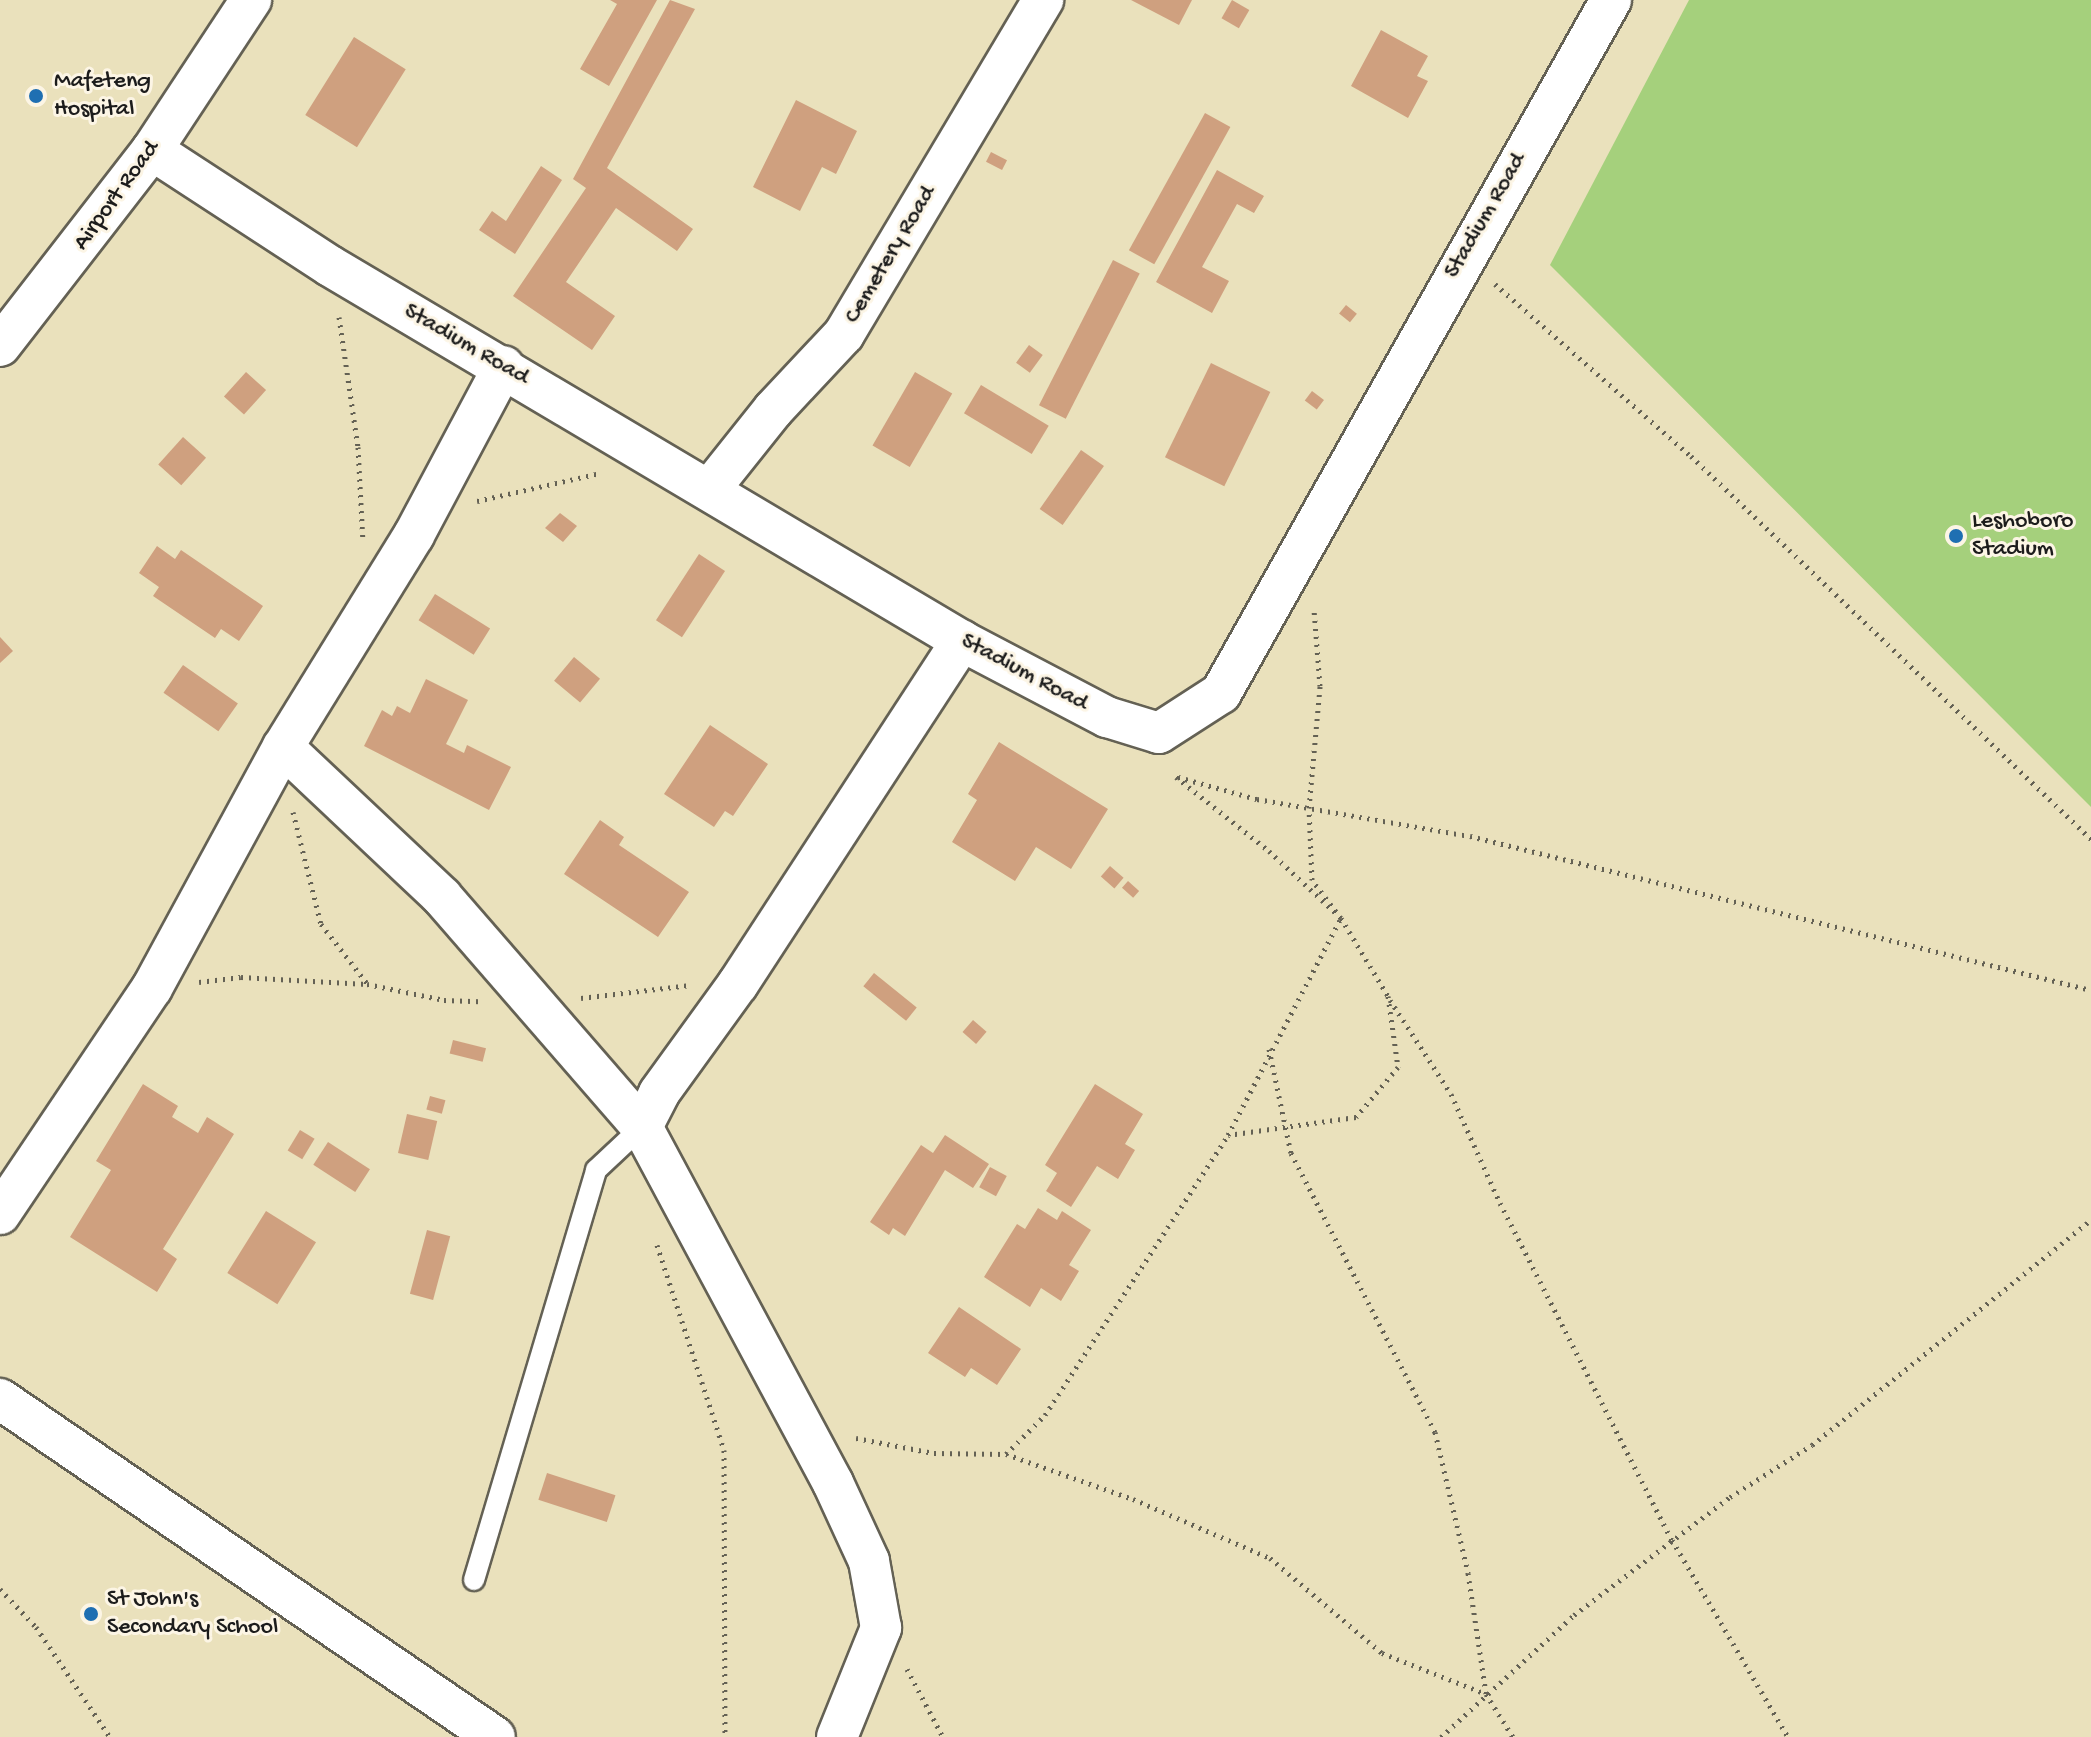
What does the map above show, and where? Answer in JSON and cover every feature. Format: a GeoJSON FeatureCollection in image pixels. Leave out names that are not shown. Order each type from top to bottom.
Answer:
{"type":"FeatureCollection","features":[{"type":"Feature","properties":{"kind":"street","name":"Airport Road"},"geometry":{"type":"LineString","coordinates":[[0,346],[152,150],[251,0]]}},
{"type":"Feature","properties":{"kind":"street","name":"Cemetery Road"},"geometry":{"type":"LineString","coordinates":[[710,489],[773,410],[844,334],[1043,0]]}},
{"type":"Feature","properties":{"kind":"street","name":"Stadium Road"},"geometry":{"type":"LineString","coordinates":[[152,150],[330,266],[504,366],[962,641],[1107,717],[1159,733],[1221,693],[1463,256],[1611,0]]}},
{"type":"Feature","properties":{"kind":"street"},"geometry":{"type":"LineString","coordinates":[[0,1214],[152,988],[366,606],[414,535],[504,366]]}},
{"type":"Feature","properties":{"kind":"street"},"geometry":{"type":"LineString","coordinates":[[642,1127],[659,1093],[738,984],[962,641]]}},
{"type":"Feature","properties":{"kind":"street"},"geometry":{"type":"LineString","coordinates":[[281,754],[442,897],[529,1002],[642,1127],[833,1483],[869,1561],[881,1628],[837,1737]]}},
{"type":"Feature","properties":{"kind":"street"},"geometry":{"type":"LineString","coordinates":[[0,1399],[495,1737]]}},
{"type":"Feature","properties":{"kind":"lane"},"geometry":{"type":"LineString","coordinates":[[474,1580],[596,1170],[642,1127]]}},
{"type":"Feature","properties":{"kind":"path"},"geometry":{"type":"LineString","coordinates":[[1463,256],[1691,456],[2091,839]]}},
{"type":"Feature","properties":{"kind":"path"},"geometry":{"type":"LineString","coordinates":[[330,266],[358,447],[366,606]]}},
{"type":"Feature","properties":{"kind":"path"},"geometry":{"type":"LineString","coordinates":[[464,505],[623,469],[643,450]]}},
{"type":"Feature","properties":{"kind":"path"},"geometry":{"type":"LineString","coordinates":[[1313,594],[1320,686],[1309,808],[1312,880],[1341,918],[1451,1094],[1500,1203],[1672,1540],[1788,1737]]}},
{"type":"Feature","properties":{"kind":"path"},"geometry":{"type":"LineString","coordinates":[[1159,733],[1176,777],[1269,851],[1341,918]]}},
{"type":"Feature","properties":{"kind":"path"},"geometry":{"type":"LineString","coordinates":[[281,754],[321,924],[367,984]]}},
{"type":"Feature","properties":{"kind":"path"},"geometry":{"type":"LineString","coordinates":[[1176,777],[1309,808],[1470,836],[2091,990]]}},
{"type":"Feature","properties":{"kind":"path"},"geometry":{"type":"LineString","coordinates":[[1006,1454],[1045,1415],[1228,1135],[1269,1049],[1341,918]]}},
{"type":"Feature","properties":{"kind":"path"},"geometry":{"type":"LineString","coordinates":[[152,988],[241,977],[367,984],[444,1000],[529,1002],[717,981],[738,984]]}},
{"type":"Feature","properties":{"kind":"path"},"geometry":{"type":"LineString","coordinates":[[1228,1135],[1286,1130],[1356,1117],[1398,1067],[1388,996]]}},
{"type":"Feature","properties":{"kind":"path"},"geometry":{"type":"LineString","coordinates":[[1269,1049],[1291,1153],[1435,1432],[1468,1573],[1486,1694],[1513,1737]]}},
{"type":"Feature","properties":{"kind":"path"},"geometry":{"type":"LineString","coordinates":[[1441,1737],[1574,1615],[1672,1540],[1812,1445],[2091,1220]]}},
{"type":"Feature","properties":{"kind":"path"},"geometry":{"type":"LineString","coordinates":[[655,1239],[724,1450],[725,1737]]}},
{"type":"Feature","properties":{"kind":"path"},"geometry":{"type":"LineString","coordinates":[[853,1437],[934,1453],[1006,1454],[1133,1499],[1270,1558],[1382,1653],[1486,1694]]}},
{"type":"Feature","properties":{"kind":"path"},"geometry":{"type":"LineString","coordinates":[[0,1589],[36,1627],[110,1737]]}},
{"type":"Feature","properties":{"kind":"path"},"geometry":{"type":"LineString","coordinates":[[881,1628],[943,1737]]}},
{"type":"Feature","properties":{"kind":"green space","name":"Leshoboro Stadium"},"geometry":{"type":"Polygon","coordinates":[[[1689,0],[2091,0],[2091,807],[1550,265],[1689,0]]]}},
{"type":"Feature","properties":{"kind":"building"},"geometry":{"type":"Polygon","coordinates":[[[610,0],[657,0],[609,86],[580,69],[617,4],[610,0]]]}},
{"type":"Feature","properties":{"kind":"building"},"geometry":{"type":"Polygon","coordinates":[[[670,0],[695,9],[607,168],[693,229],[677,251],[616,208],[566,282],[615,316],[592,350],[513,296],[586,188],[573,179],[670,0]]]}},
{"type":"Feature","properties":{"kind":"building"},"geometry":{"type":"Polygon","coordinates":[[[1131,0],[1192,0],[1179,25],[1131,0]]]}},
{"type":"Feature","properties":{"kind":"building"},"geometry":{"type":"Polygon","coordinates":[[[1232,0],[1249,10],[1239,28],[1222,18],[1232,0]]]}},
{"type":"Feature","properties":{"kind":"building"},"geometry":{"type":"Polygon","coordinates":[[[1381,30],[1428,56],[1417,76],[1428,81],[1408,118],[1351,86],[1381,30]]]}},
{"type":"Feature","properties":{"kind":"building"},"geometry":{"type":"Polygon","coordinates":[[[354,37],[406,69],[357,147],[305,115],[354,37]]]}},
{"type":"Feature","properties":{"kind":"building"},"geometry":{"type":"Polygon","coordinates":[[[796,100],[857,131],[836,174],[822,167],[800,211],[753,187],[796,100]]]}},
{"type":"Feature","properties":{"kind":"building"},"geometry":{"type":"Polygon","coordinates":[[[1205,113],[1230,127],[1154,264],[1129,250],[1205,113]]]}},
{"type":"Feature","properties":{"kind":"building"},"geometry":{"type":"Polygon","coordinates":[[[991,152],[1007,160],[1002,170],[986,162],[991,152]]]}},
{"type":"Feature","properties":{"kind":"building"},"geometry":{"type":"Polygon","coordinates":[[[541,166],[562,180],[515,254],[479,230],[492,211],[506,221],[541,166]]]}},
{"type":"Feature","properties":{"kind":"building"},"geometry":{"type":"Polygon","coordinates":[[[1217,170],[1264,196],[1254,213],[1237,204],[1202,267],[1229,281],[1212,313],[1156,282],[1217,170]]]}},
{"type":"Feature","properties":{"kind":"building"},"geometry":{"type":"Polygon","coordinates":[[[1113,260],[1140,274],[1066,419],[1039,405],[1113,260]]]}},
{"type":"Feature","properties":{"kind":"building"},"geometry":{"type":"Polygon","coordinates":[[[1346,305],[1357,314],[1350,322],[1339,314],[1346,305]]]}},
{"type":"Feature","properties":{"kind":"building"},"geometry":{"type":"Polygon","coordinates":[[[1029,345],[1043,355],[1030,373],[1016,363],[1029,345]]]}},
{"type":"Feature","properties":{"kind":"building"},"geometry":{"type":"Polygon","coordinates":[[[1211,363],[1270,392],[1224,486],[1165,457],[1211,363]]]}},
{"type":"Feature","properties":{"kind":"building"},"geometry":{"type":"Polygon","coordinates":[[[246,372],[266,390],[244,415],[224,397],[246,372]]]}},
{"type":"Feature","properties":{"kind":"building"},"geometry":{"type":"Polygon","coordinates":[[[915,372],[952,394],[910,467],[872,446],[915,372]]]}},
{"type":"Feature","properties":{"kind":"building"},"geometry":{"type":"Polygon","coordinates":[[[981,385],[1049,426],[1032,454],[964,413],[981,385]]]}},
{"type":"Feature","properties":{"kind":"building"},"geometry":{"type":"Polygon","coordinates":[[[1312,391],[1324,400],[1317,410],[1305,401],[1312,391]]]}},
{"type":"Feature","properties":{"kind":"building"},"geometry":{"type":"Polygon","coordinates":[[[183,437],[206,458],[181,485],[158,464],[183,437]]]}},
{"type":"Feature","properties":{"kind":"building"},"geometry":{"type":"Polygon","coordinates":[[[1081,450],[1104,466],[1063,525],[1040,509],[1081,450]]]}},
{"type":"Feature","properties":{"kind":"building"},"geometry":{"type":"Polygon","coordinates":[[[560,513],[577,526],[563,542],[545,528],[560,513]]]}},
{"type":"Feature","properties":{"kind":"building"},"geometry":{"type":"Polygon","coordinates":[[[157,546],[175,559],[181,550],[263,606],[239,641],[221,629],[215,638],[153,596],[159,587],[139,573],[157,546]]]}},
{"type":"Feature","properties":{"kind":"building"},"geometry":{"type":"Polygon","coordinates":[[[699,554],[725,571],[682,637],[656,620],[699,554]]]}},
{"type":"Feature","properties":{"kind":"building"},"geometry":{"type":"Polygon","coordinates":[[[435,594],[490,628],[474,655],[419,620],[435,594]]]}},
{"type":"Feature","properties":{"kind":"building"},"geometry":{"type":"Polygon","coordinates":[[[0,637],[13,651],[0,663],[0,637]]]}},
{"type":"Feature","properties":{"kind":"building"},"geometry":{"type":"Polygon","coordinates":[[[574,657],[600,679],[580,703],[554,681],[574,657]]]}},
{"type":"Feature","properties":{"kind":"building"},"geometry":{"type":"Polygon","coordinates":[[[183,665],[238,703],[218,731],[163,693],[183,665]]]}},
{"type":"Feature","properties":{"kind":"building"},"geometry":{"type":"Polygon","coordinates":[[[426,679],[468,700],[446,744],[464,753],[467,745],[511,767],[489,810],[364,746],[382,710],[392,716],[397,706],[410,713],[426,679]]]}},
{"type":"Feature","properties":{"kind":"building"},"geometry":{"type":"Polygon","coordinates":[[[710,725],[768,764],[733,816],[725,811],[714,827],[664,794],[710,725]]]}},
{"type":"Feature","properties":{"kind":"building"},"geometry":{"type":"Polygon","coordinates":[[[999,742],[1108,809],[1071,869],[1036,847],[1015,881],[952,842],[977,800],[968,794],[999,742]]]}},
{"type":"Feature","properties":{"kind":"building"},"geometry":{"type":"Polygon","coordinates":[[[600,820],[624,837],[619,845],[689,892],[658,937],[564,874],[600,820]]]}},
{"type":"Feature","properties":{"kind":"building"},"geometry":{"type":"Polygon","coordinates":[[[1110,866],[1124,878],[1114,888],[1101,877],[1110,866]]]}},
{"type":"Feature","properties":{"kind":"building"},"geometry":{"type":"Polygon","coordinates":[[[1128,881],[1139,891],[1133,898],[1122,888],[1128,881]]]}},
{"type":"Feature","properties":{"kind":"building"},"geometry":{"type":"Polygon","coordinates":[[[874,973],[917,1008],[906,1021],[863,986],[874,973]]]}},
{"type":"Feature","properties":{"kind":"building"},"geometry":{"type":"Polygon","coordinates":[[[973,1020],[987,1032],[976,1044],[963,1032],[973,1020]]]}},
{"type":"Feature","properties":{"kind":"building"},"geometry":{"type":"Polygon","coordinates":[[[453,1040],[486,1048],[483,1062],[450,1054],[453,1040]]]}},
{"type":"Feature","properties":{"kind":"building"},"geometry":{"type":"Polygon","coordinates":[[[143,1084],[178,1106],[172,1117],[198,1133],[207,1117],[234,1134],[163,1249],[177,1259],[157,1292],[70,1237],[111,1170],[96,1161],[143,1084]]]}},
{"type":"Feature","properties":{"kind":"building"},"geometry":{"type":"Polygon","coordinates":[[[1095,1084],[1143,1114],[1125,1144],[1135,1150],[1118,1179],[1097,1166],[1071,1207],[1046,1191],[1057,1173],[1045,1165],[1095,1084]]]}},
{"type":"Feature","properties":{"kind":"building"},"geometry":{"type":"Polygon","coordinates":[[[430,1096],[445,1100],[442,1114],[426,1110],[430,1096]]]}},
{"type":"Feature","properties":{"kind":"building"},"geometry":{"type":"Polygon","coordinates":[[[407,1114],[437,1121],[428,1160],[398,1153],[407,1114]]]}},
{"type":"Feature","properties":{"kind":"building"},"geometry":{"type":"Polygon","coordinates":[[[300,1130],[315,1139],[302,1159],[288,1151],[300,1130]]]}},
{"type":"Feature","properties":{"kind":"building"},"geometry":{"type":"Polygon","coordinates":[[[945,1135],[989,1164],[973,1188],[945,1170],[905,1236],[893,1228],[889,1235],[870,1222],[921,1145],[933,1153],[945,1135]]]}},
{"type":"Feature","properties":{"kind":"building"},"geometry":{"type":"Polygon","coordinates":[[[328,1142],[370,1169],[355,1192],[313,1165],[328,1142]]]}},
{"type":"Feature","properties":{"kind":"building"},"geometry":{"type":"Polygon","coordinates":[[[990,1167],[1007,1176],[996,1196],[979,1187],[990,1167]]]}},
{"type":"Feature","properties":{"kind":"building"},"geometry":{"type":"Polygon","coordinates":[[[1038,1208],[1057,1220],[1062,1211],[1091,1230],[1069,1265],[1079,1271],[1061,1301],[1041,1288],[1030,1307],[984,1277],[1017,1224],[1025,1229],[1038,1208]]]}},
{"type":"Feature","properties":{"kind":"building"},"geometry":{"type":"Polygon","coordinates":[[[266,1211],[316,1242],[277,1304],[227,1273],[266,1211]]]}},
{"type":"Feature","properties":{"kind":"building"},"geometry":{"type":"Polygon","coordinates":[[[427,1230],[450,1236],[433,1300],[410,1294],[427,1230]]]}},
{"type":"Feature","properties":{"kind":"building"},"geometry":{"type":"Polygon","coordinates":[[[959,1307],[1021,1349],[997,1385],[971,1368],[965,1377],[928,1353],[959,1307]]]}},
{"type":"Feature","properties":{"kind":"building"},"geometry":{"type":"Polygon","coordinates":[[[547,1473],[615,1495],[607,1522],[538,1500],[547,1473]]]}},
{"type":"Feature","properties":{"kind":"place","name":"Mafeteng Hospital"},"geometry":{"type":"Point","coordinates":[36,96]}},
{"type":"Feature","properties":{"kind":"place","name":"Leshoboro Stadium"},"geometry":{"type":"Point","coordinates":[1956,536]}},
{"type":"Feature","properties":{"kind":"place","name":"St John's Secondary School"},"geometry":{"type":"Point","coordinates":[91,1614]}}]}
